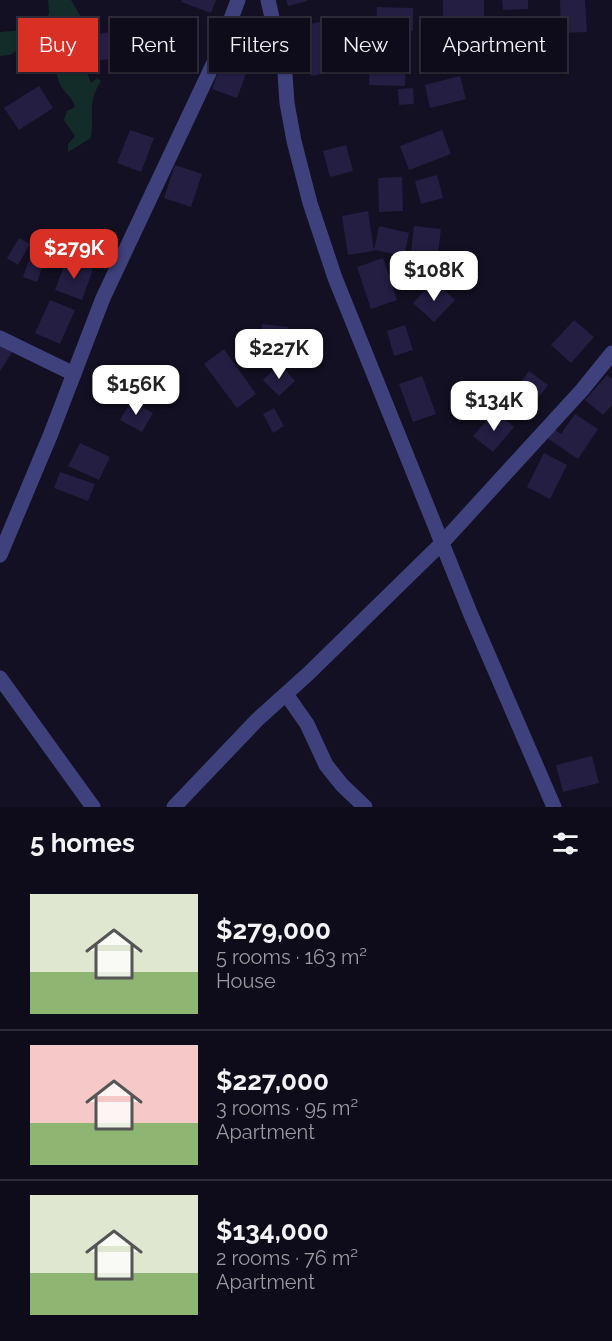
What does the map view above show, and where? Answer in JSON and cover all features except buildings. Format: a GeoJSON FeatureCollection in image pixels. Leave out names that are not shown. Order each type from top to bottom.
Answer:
{"type":"FeatureCollection","features":[{"type":"Feature","properties":{"kind":"street"},"geometry":{"type":"LineString","coordinates":[[0,555],[103,298],[217,56],[238,0]]}},
{"type":"Feature","properties":{"kind":"street"},"geometry":{"type":"LineString","coordinates":[[268,0],[285,74],[287,103],[294,141],[310,203],[335,278],[442,543],[554,807]]}},
{"type":"Feature","properties":{"kind":"street"},"geometry":{"type":"LineString","coordinates":[[0,338],[74,374]]}},
{"type":"Feature","properties":{"kind":"street"},"geometry":{"type":"LineString","coordinates":[[174,807],[257,720],[442,543],[582,390],[612,353]]}},
{"type":"Feature","properties":{"kind":"street"},"geometry":{"type":"LineString","coordinates":[[0,678],[93,807]]}},
{"type":"Feature","properties":{"kind":"street"},"geometry":{"type":"LineString","coordinates":[[286,694],[307,724],[326,765],[342,785],[365,807]]}},
{"type":"Feature","properties":{"kind":"green space"},"geometry":{"type":"Polygon","coordinates":[[[48,0],[71,0],[81,18],[46,18],[49,13],[48,0]]]}},
{"type":"Feature","properties":{"kind":"green space"},"geometry":{"type":"Polygon","coordinates":[[[18,31],[18,51],[0,56],[0,32],[18,31]]]}},
{"type":"Feature","properties":{"kind":"green space"},"geometry":{"type":"Polygon","coordinates":[[[56,72],[87,72],[91,83],[97,78],[101,81],[92,103],[91,138],[68,152],[68,144],[75,136],[64,120],[67,111],[75,107],[56,72]]]}}]}
